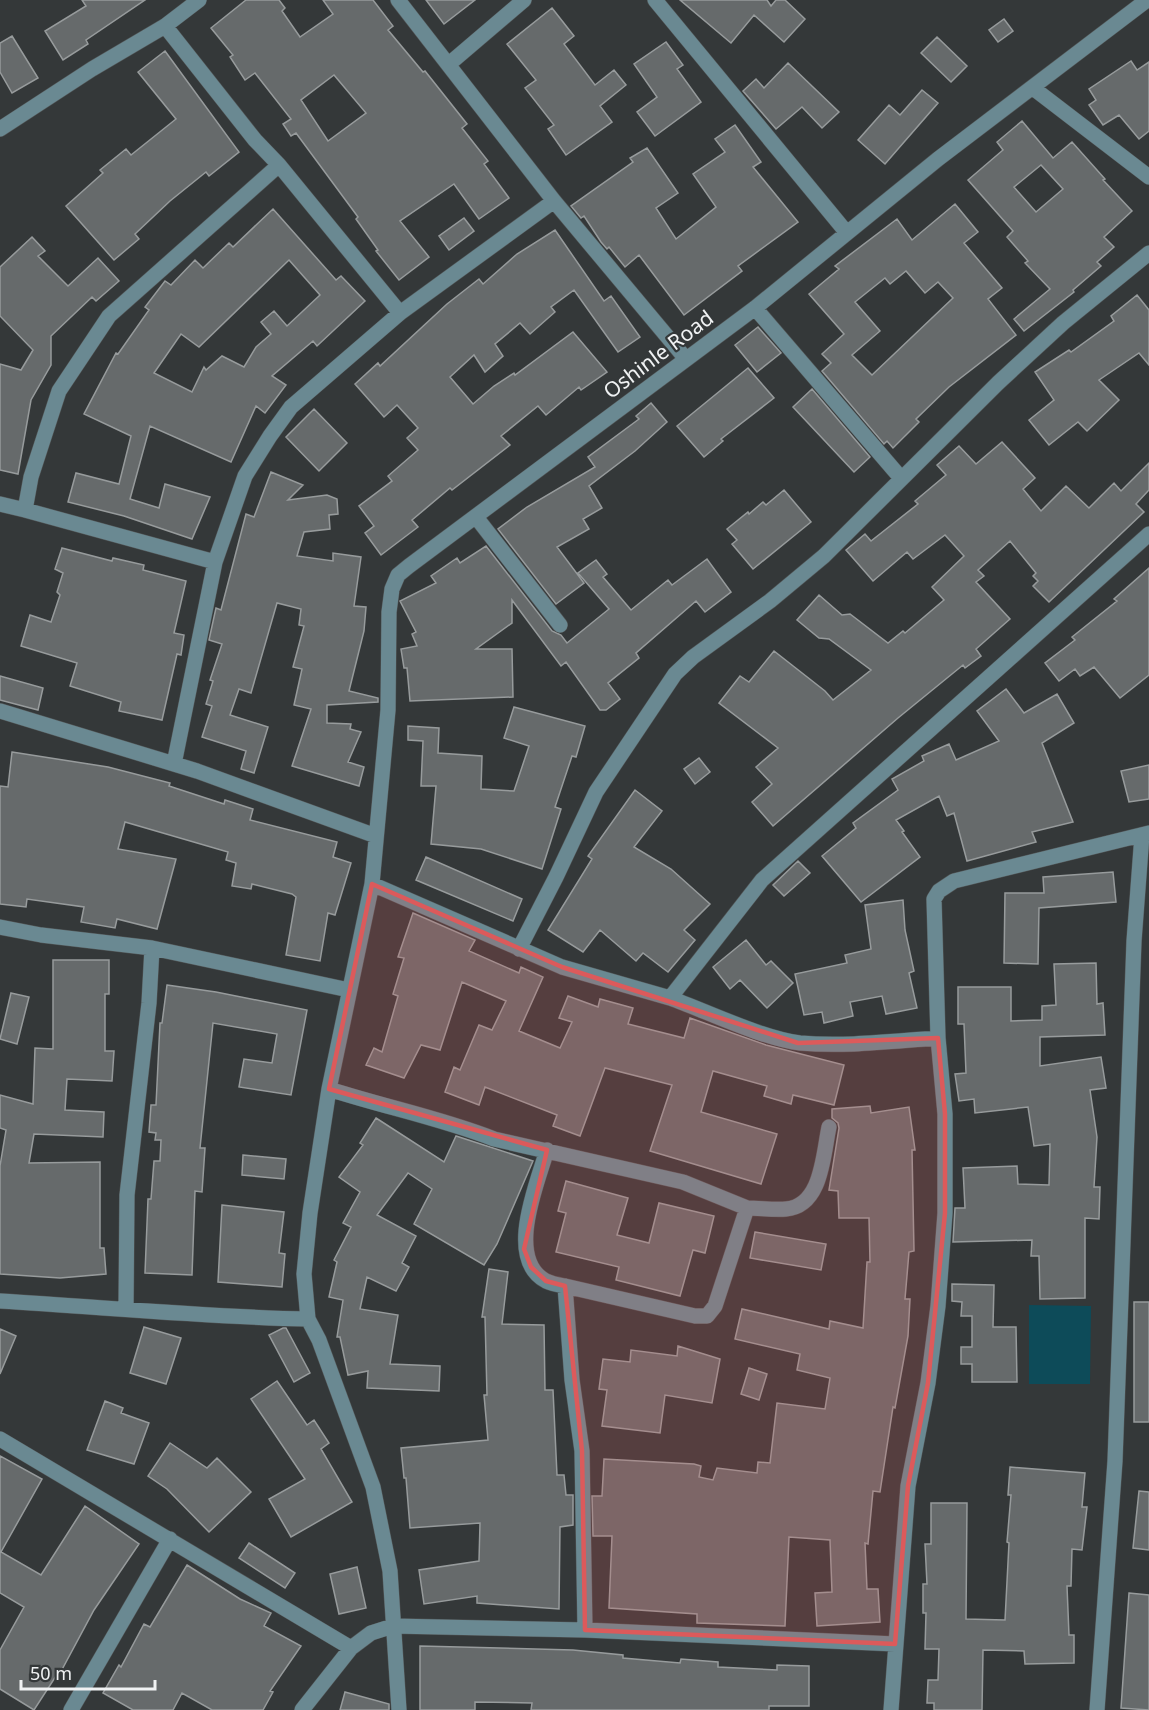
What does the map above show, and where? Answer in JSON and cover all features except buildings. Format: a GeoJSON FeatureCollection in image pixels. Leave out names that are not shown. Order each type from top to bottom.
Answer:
{"type":"FeatureCollection","features":[{"type":"Feature","properties":{"kind":"street"},"geometry":{"type":"LineString","coordinates":[[0,129],[92,69],[165,27],[199,0]]}},
{"type":"Feature","properties":{"kind":"street"},"geometry":{"type":"LineString","coordinates":[[398,0],[554,201],[686,359]]}},
{"type":"Feature","properties":{"kind":"street"},"geometry":{"type":"LineString","coordinates":[[449,64],[524,0]]}},
{"type":"Feature","properties":{"kind":"street"},"geometry":{"type":"LineString","coordinates":[[655,0],[847,233]]}},
{"type":"Feature","properties":{"kind":"street","name":"Oshinle Road"},"geometry":{"type":"LineString","coordinates":[[308,1319],[304,1275],[310,1213],[330,1089],[372,884],[388,710],[389,612],[392,589],[398,575],[755,308],[847,233],[1147,0]]}},
{"type":"Feature","properties":{"kind":"street"},"geometry":{"type":"LineString","coordinates":[[165,27],[255,140],[279,165],[400,313]]}},
{"type":"Feature","properties":{"kind":"street"},"geometry":{"type":"LineString","coordinates":[[1033,88],[1149,177]]}},
{"type":"Feature","properties":{"kind":"street"},"geometry":{"type":"LineString","coordinates":[[25,510],[31,477],[59,391],[108,316],[279,165]]}},
{"type":"Feature","properties":{"kind":"street"},"geometry":{"type":"LineString","coordinates":[[174,764],[215,562],[245,476],[291,407],[400,313],[554,201]]}},
{"type":"Feature","properties":{"kind":"street"},"geometry":{"type":"LineString","coordinates":[[519,949],[596,792],[675,674],[693,657],[770,601],[824,556],[900,477],[1063,323],[1149,253]]}},
{"type":"Feature","properties":{"kind":"street"},"geometry":{"type":"LineString","coordinates":[[755,308],[900,477]]}},
{"type":"Feature","properties":{"kind":"street"},"geometry":{"type":"LineString","coordinates":[[0,504],[215,562]]}},
{"type":"Feature","properties":{"kind":"street"},"geometry":{"type":"LineString","coordinates":[[476,517],[561,625]]}},
{"type":"Feature","properties":{"kind":"street"},"geometry":{"type":"LineString","coordinates":[[670,998],[762,880],[1149,534]]}},
{"type":"Feature","properties":{"kind":"street"},"geometry":{"type":"LineString","coordinates":[[0,711],[174,764],[376,836]]}},
{"type":"Feature","properties":{"kind":"street"},"geometry":{"type":"LineString","coordinates":[[891,1710],[908,1486],[928,1383],[938,1306],[945,1213],[945,1114],[938,1038],[934,899],[939,891],[954,881],[1146,834],[1134,940],[1115,1461],[1097,1710]]}},
{"type":"Feature","properties":{"kind":"street"},"geometry":{"type":"LineString","coordinates":[[372,884],[562,967],[670,998],[751,1029],[798,1043],[851,1044],[938,1038]]}},
{"type":"Feature","properties":{"kind":"street"},"geometry":{"type":"LineString","coordinates":[[0,927],[41,935],[152,948],[349,990]]}},
{"type":"Feature","properties":{"kind":"street"},"geometry":{"type":"LineString","coordinates":[[126,1308],[127,1195],[149,1003],[152,948]]}},
{"type":"Feature","properties":{"kind":"street"},"geometry":{"type":"LineString","coordinates":[[330,1089],[380,1106],[466,1128],[494,1139],[683,1182],[747,1208],[788,1209],[807,1201],[818,1179],[829,1127]]}},
{"type":"Feature","properties":{"kind":"street"},"geometry":{"type":"LineString","coordinates":[[547,1150],[531,1206],[524,1249],[531,1267],[546,1281],[695,1316],[707,1316],[716,1306],[747,1208]]}},
{"type":"Feature","properties":{"kind":"street"},"geometry":{"type":"LineString","coordinates":[[565,1286],[572,1380],[582,1451],[585,1630]]}},
{"type":"Feature","properties":{"kind":"street"},"geometry":{"type":"LineString","coordinates":[[0,1302],[126,1308],[218,1317],[308,1319],[320,1340],[373,1487],[390,1571],[399,1710]]}},
{"type":"Feature","properties":{"kind":"street"},"geometry":{"type":"LineString","coordinates":[[0,1439],[351,1648]]}},
{"type":"Feature","properties":{"kind":"street"},"geometry":{"type":"LineString","coordinates":[[71,1710],[170,1539]]}},
{"type":"Feature","properties":{"kind":"street"},"geometry":{"type":"LineString","coordinates":[[302,1710],[351,1648],[371,1633],[393,1626],[585,1630],[896,1644]]}},
{"type":"Feature","properties":{"kind":"highlighted area"},"geometry":{"type":"Polygon","coordinates":[[[372,884],[562,967],[798,1043],[938,1038],[945,1114],[945,1213],[928,1383],[908,1486],[895,1644],[585,1630],[582,1451],[565,1286],[546,1281],[531,1267],[524,1249],[547,1150],[329,1089],[372,884]]]}},
{"type":"Feature","properties":{"kind":"shaded area"},"geometry":{"type":"Polygon","coordinates":[[[1029,1305],[1091,1306],[1090,1384],[1029,1384],[1029,1305]]]}}]}
